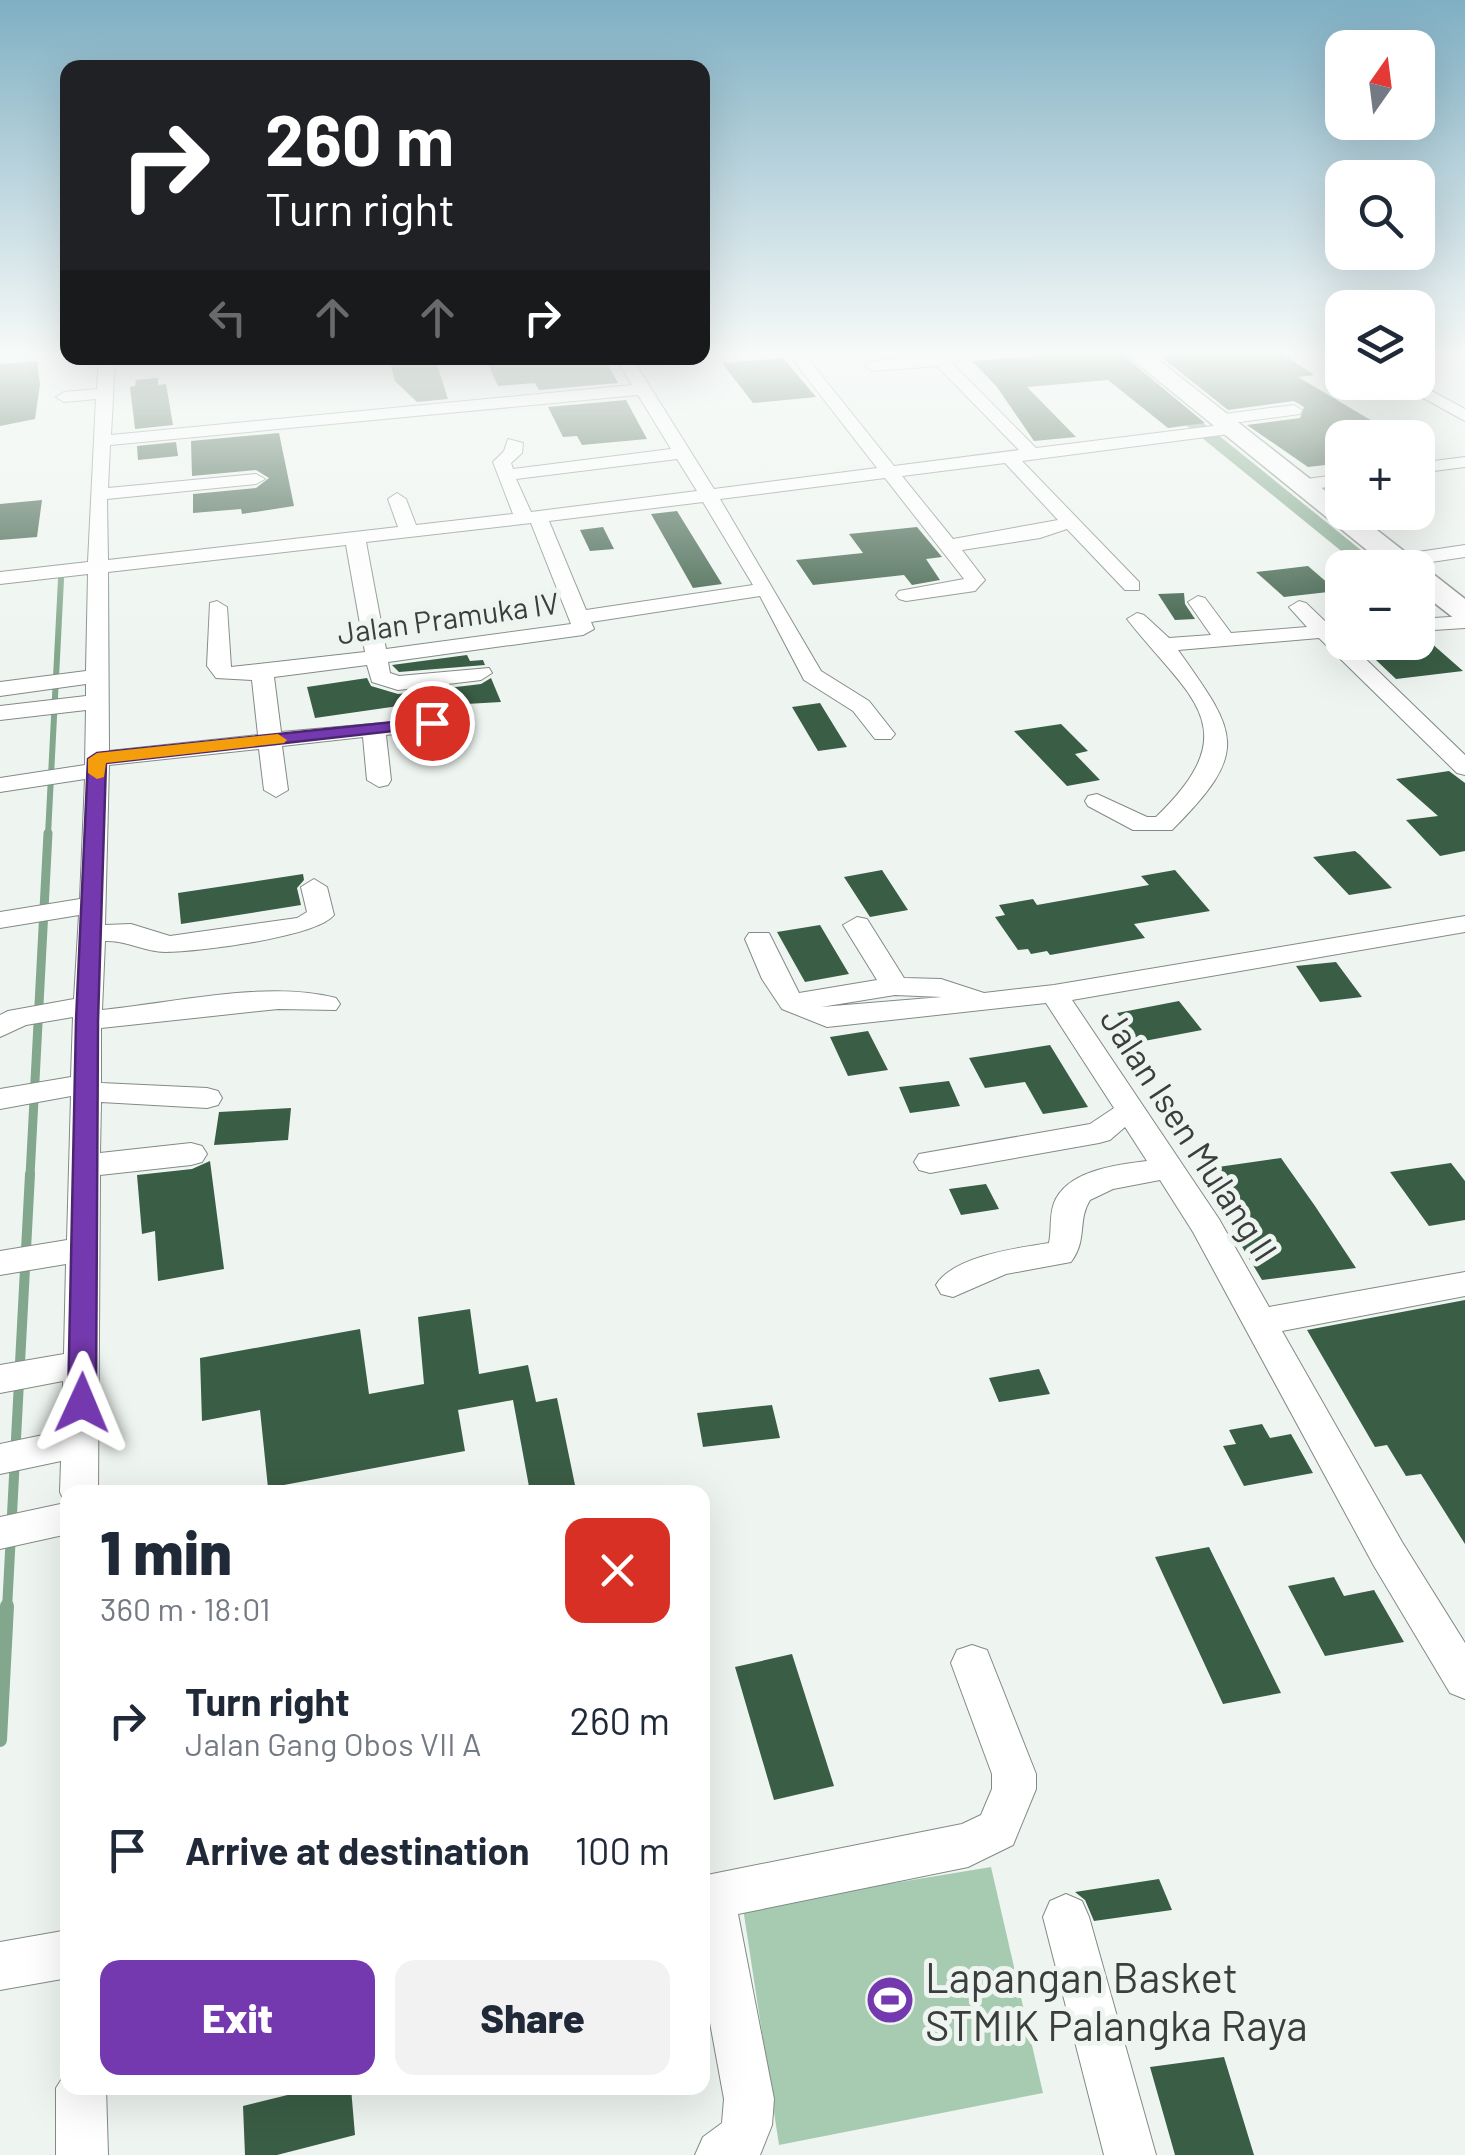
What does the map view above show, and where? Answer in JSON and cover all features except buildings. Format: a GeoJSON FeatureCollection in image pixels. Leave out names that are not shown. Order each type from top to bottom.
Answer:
{"type":"FeatureCollection","features":[{"type":"Feature","properties":{"kind":"street"},"geometry":{"type":"LineString","coordinates":[[79,1485],[100,452]]}},
{"type":"Feature","properties":{"kind":"street"},"geometry":{"type":"LineString","coordinates":[[512,452],[502,464],[505,476],[681,453],[766,589],[812,675],[862,706],[883,734]]}},
{"type":"Feature","properties":{"kind":"street"},"geometry":{"type":"LineString","coordinates":[[873,452],[975,582],[968,587],[906,595]]}},
{"type":"Feature","properties":{"kind":"street"},"geometry":{"type":"LineString","coordinates":[[1030,452],[1034,456]]}},
{"type":"Feature","properties":{"kind":"street"},"geometry":{"type":"LineString","coordinates":[[0,578],[299,535],[355,538],[1063,452]]}},
{"type":"Feature","properties":{"kind":"street"},"geometry":{"type":"LineString","coordinates":[[1252,452],[1384,550]]}},
{"type":"Feature","properties":{"kind":"street"},"geometry":{"type":"LineString","coordinates":[[1010,458],[1132,586]]}},
{"type":"Feature","properties":{"kind":"street"},"geometry":{"type":"LineString","coordinates":[[1435,465],[1465,462]]}},
{"type":"Feature","properties":{"kind":"street","name":"Jalan Pramuka IV"},"geometry":{"type":"LineString","coordinates":[[262,673],[583,628],[532,518],[505,476]]}},
{"type":"Feature","properties":{"kind":"street"},"geometry":{"type":"LineString","coordinates":[[98,494],[256,479]]}},
{"type":"Feature","properties":{"kind":"street"},"geometry":{"type":"LineString","coordinates":[[1295,482],[1325,480]]}},
{"type":"Feature","properties":{"kind":"street"},"geometry":{"type":"LineString","coordinates":[[398,499],[409,532]]}},
{"type":"Feature","properties":{"kind":"street"},"geometry":{"type":"LineString","coordinates":[[949,546],[1040,532],[1071,522]]}},
{"type":"Feature","properties":{"kind":"street"},"geometry":{"type":"LineString","coordinates":[[355,538],[380,678],[390,682],[481,674]]}},
{"type":"Feature","properties":{"kind":"street"},"geometry":{"type":"LineString","coordinates":[[1435,560],[1465,552]]}},
{"type":"Feature","properties":{"kind":"street"},"geometry":{"type":"LineString","coordinates":[[579,617],[766,589]]}},
{"type":"Feature","properties":{"kind":"street"},"geometry":{"type":"LineString","coordinates":[[1435,594],[1462,619]]}},
{"type":"Feature","properties":{"kind":"street"},"geometry":{"type":"LineString","coordinates":[[1198,602],[1224,638]]}},
{"type":"Feature","properties":{"kind":"street"},"geometry":{"type":"LineString","coordinates":[[217,607],[220,670],[232,674],[262,673],[276,790]]}},
{"type":"Feature","properties":{"kind":"street"},"geometry":{"type":"LineString","coordinates":[[1299,608],[1325,624]]}},
{"type":"Feature","properties":{"kind":"street"},"geometry":{"type":"LineString","coordinates":[[1435,624],[1462,619]]}},
{"type":"Feature","properties":{"kind":"street"},"geometry":{"type":"LineString","coordinates":[[1097,801],[1142,825],[1164,825],[1206,772],[1218,742],[1216,726],[1164,646],[1136,620]]}},
{"type":"Feature","properties":{"kind":"street"},"geometry":{"type":"LineString","coordinates":[[1164,646],[1325,631]]}},
{"type":"Feature","properties":{"kind":"street"},"geometry":{"type":"LineString","coordinates":[[1362,660],[1465,768]]}},
{"type":"Feature","properties":{"kind":"street"},"geometry":{"type":"LineString","coordinates":[[0,689],[97,689]]}},
{"type":"Feature","properties":{"kind":"street"},"geometry":{"type":"LineString","coordinates":[[0,713],[97,689]]}},
{"type":"Feature","properties":{"kind":"street"},"geometry":{"type":"LineString","coordinates":[[0,785],[97,764],[432,723]]}},
{"type":"Feature","properties":{"kind":"street"},"geometry":{"type":"LineString","coordinates":[[374,729],[380,780]]}},
{"type":"Feature","properties":{"kind":"street"},"geometry":{"type":"LineString","coordinates":[[0,920],[93,919],[152,942],[170,944],[304,926],[321,915],[314,887]]}},
{"type":"Feature","properties":{"kind":"street","name":"Jalan Isen Mulang II"},"geometry":{"type":"LineString","coordinates":[[1465,924],[1054,994],[1208,1227],[1388,1554],[1465,1680]]}},
{"type":"Feature","properties":{"kind":"street"},"geometry":{"type":"LineString","coordinates":[[857,925],[895,986]]}},
{"type":"Feature","properties":{"kind":"street"},"geometry":{"type":"LineString","coordinates":[[759,939],[789,1004],[804,1012],[842,1019],[1054,994]]}},
{"type":"Feature","properties":{"kind":"street"},"geometry":{"type":"LineString","coordinates":[[789,1004],[895,986],[941,988],[982,1002]]}},
{"type":"Feature","properties":{"kind":"street"},"geometry":{"type":"LineString","coordinates":[[0,1028],[18,1017],[278,1000],[326,1004]]}},
{"type":"Feature","properties":{"kind":"street"},"geometry":{"type":"LineString","coordinates":[[0,1099],[86,1089],[126,1090],[174,1099],[207,1098]]}},
{"type":"Feature","properties":{"kind":"street"},"geometry":{"type":"LineString","coordinates":[[930,1162],[1099,1133],[1113,1120],[1131,1113]]}},
{"type":"Feature","properties":{"kind":"street"},"geometry":{"type":"LineString","coordinates":[[84,1166],[191,1154]]}},
{"type":"Feature","properties":{"kind":"street"},"geometry":{"type":"LineString","coordinates":[[953,1285],[1000,1263],[1059,1254],[1068,1239],[1068,1206],[1079,1190],[1168,1168]]}},
{"type":"Feature","properties":{"kind":"street"},"geometry":{"type":"LineString","coordinates":[[0,1263],[84,1249]]}},
{"type":"Feature","properties":{"kind":"street"},"geometry":{"type":"LineString","coordinates":[[1260,1322],[1465,1284]]}},
{"type":"Feature","properties":{"kind":"street"},"geometry":{"type":"LineString","coordinates":[[0,1379],[82,1364]]}},
{"type":"Feature","properties":{"kind":"street"},"geometry":{"type":"LineString","coordinates":[[0,1460],[81,1442]]}},
{"type":"Feature","properties":{"kind":"street"},"geometry":{"type":"LineString","coordinates":[[0,1533],[60,1520]]}},
{"type":"Feature","properties":{"kind":"street"},"geometry":{"type":"LineString","coordinates":[[710,1897],[968,1845],[997,1830],[1014,1789],[1014,1774],[972,1663]]}},
{"type":"Feature","properties":{"kind":"street"},"geometry":{"type":"LineString","coordinates":[[710,1912],[750,2099],[750,2120],[740,2144],[722,2155]]}},
{"type":"Feature","properties":{"kind":"street"},"geometry":{"type":"LineString","coordinates":[[1066,1916],[1130,2155]]}},
{"type":"Feature","properties":{"kind":"street"},"geometry":{"type":"LineString","coordinates":[[0,1966],[60,1955]]}},
{"type":"Feature","properties":{"kind":"street"},"geometry":{"type":"LineString","coordinates":[[81,2095],[82,2155]]}},
{"type":"Feature","properties":{"kind":"shaded area"},"geometry":{"type":"Polygon","coordinates":[[[1219,452],[1239,452],[1325,521],[1325,530],[1336,530],[1361,550],[1340,550],[1219,452]]]}},
{"type":"Feature","properties":{"kind":"shaded area","name":"Lapangan Basket STMIK Palangka Raya"},"geometry":{"type":"Polygon","coordinates":[[[991,1867],[1043,2093],[779,2145],[743,1908],[991,1867]]]}},
{"type":"Feature","properties":{"kind":"waterway"},"geometry":{"type":"LineString","coordinates":[[48,835],[61,579]]}},
{"type":"Feature","properties":{"kind":"waterway"},"geometry":{"type":"LineString","coordinates":[[30,1176],[48,833]]}},
{"type":"Feature","properties":{"kind":"waterway"},"geometry":{"type":"LineString","coordinates":[[7,1609],[30,1174]]}},
{"type":"Feature","properties":{"kind":"waterway"},"geometry":{"type":"LineString","coordinates":[[0,1740],[7,1606]]}},
{"type":"Feature","properties":{"kind":"slow traffic"},"geometry":{"type":"LineString","coordinates":[[97,773],[97,759],[278,740]]}},
{"type":"Feature","properties":{"kind":"place","name":"Lapangan Basket STMIK Palangka Raya"},"geometry":{"type":"Point","coordinates":[890,2000]}},
{"type":"Feature","properties":{"kind":"route"},"geometry":{"type":"LineString","coordinates":[[82,1403],[87,1021],[97,759],[432,723]]}}]}
